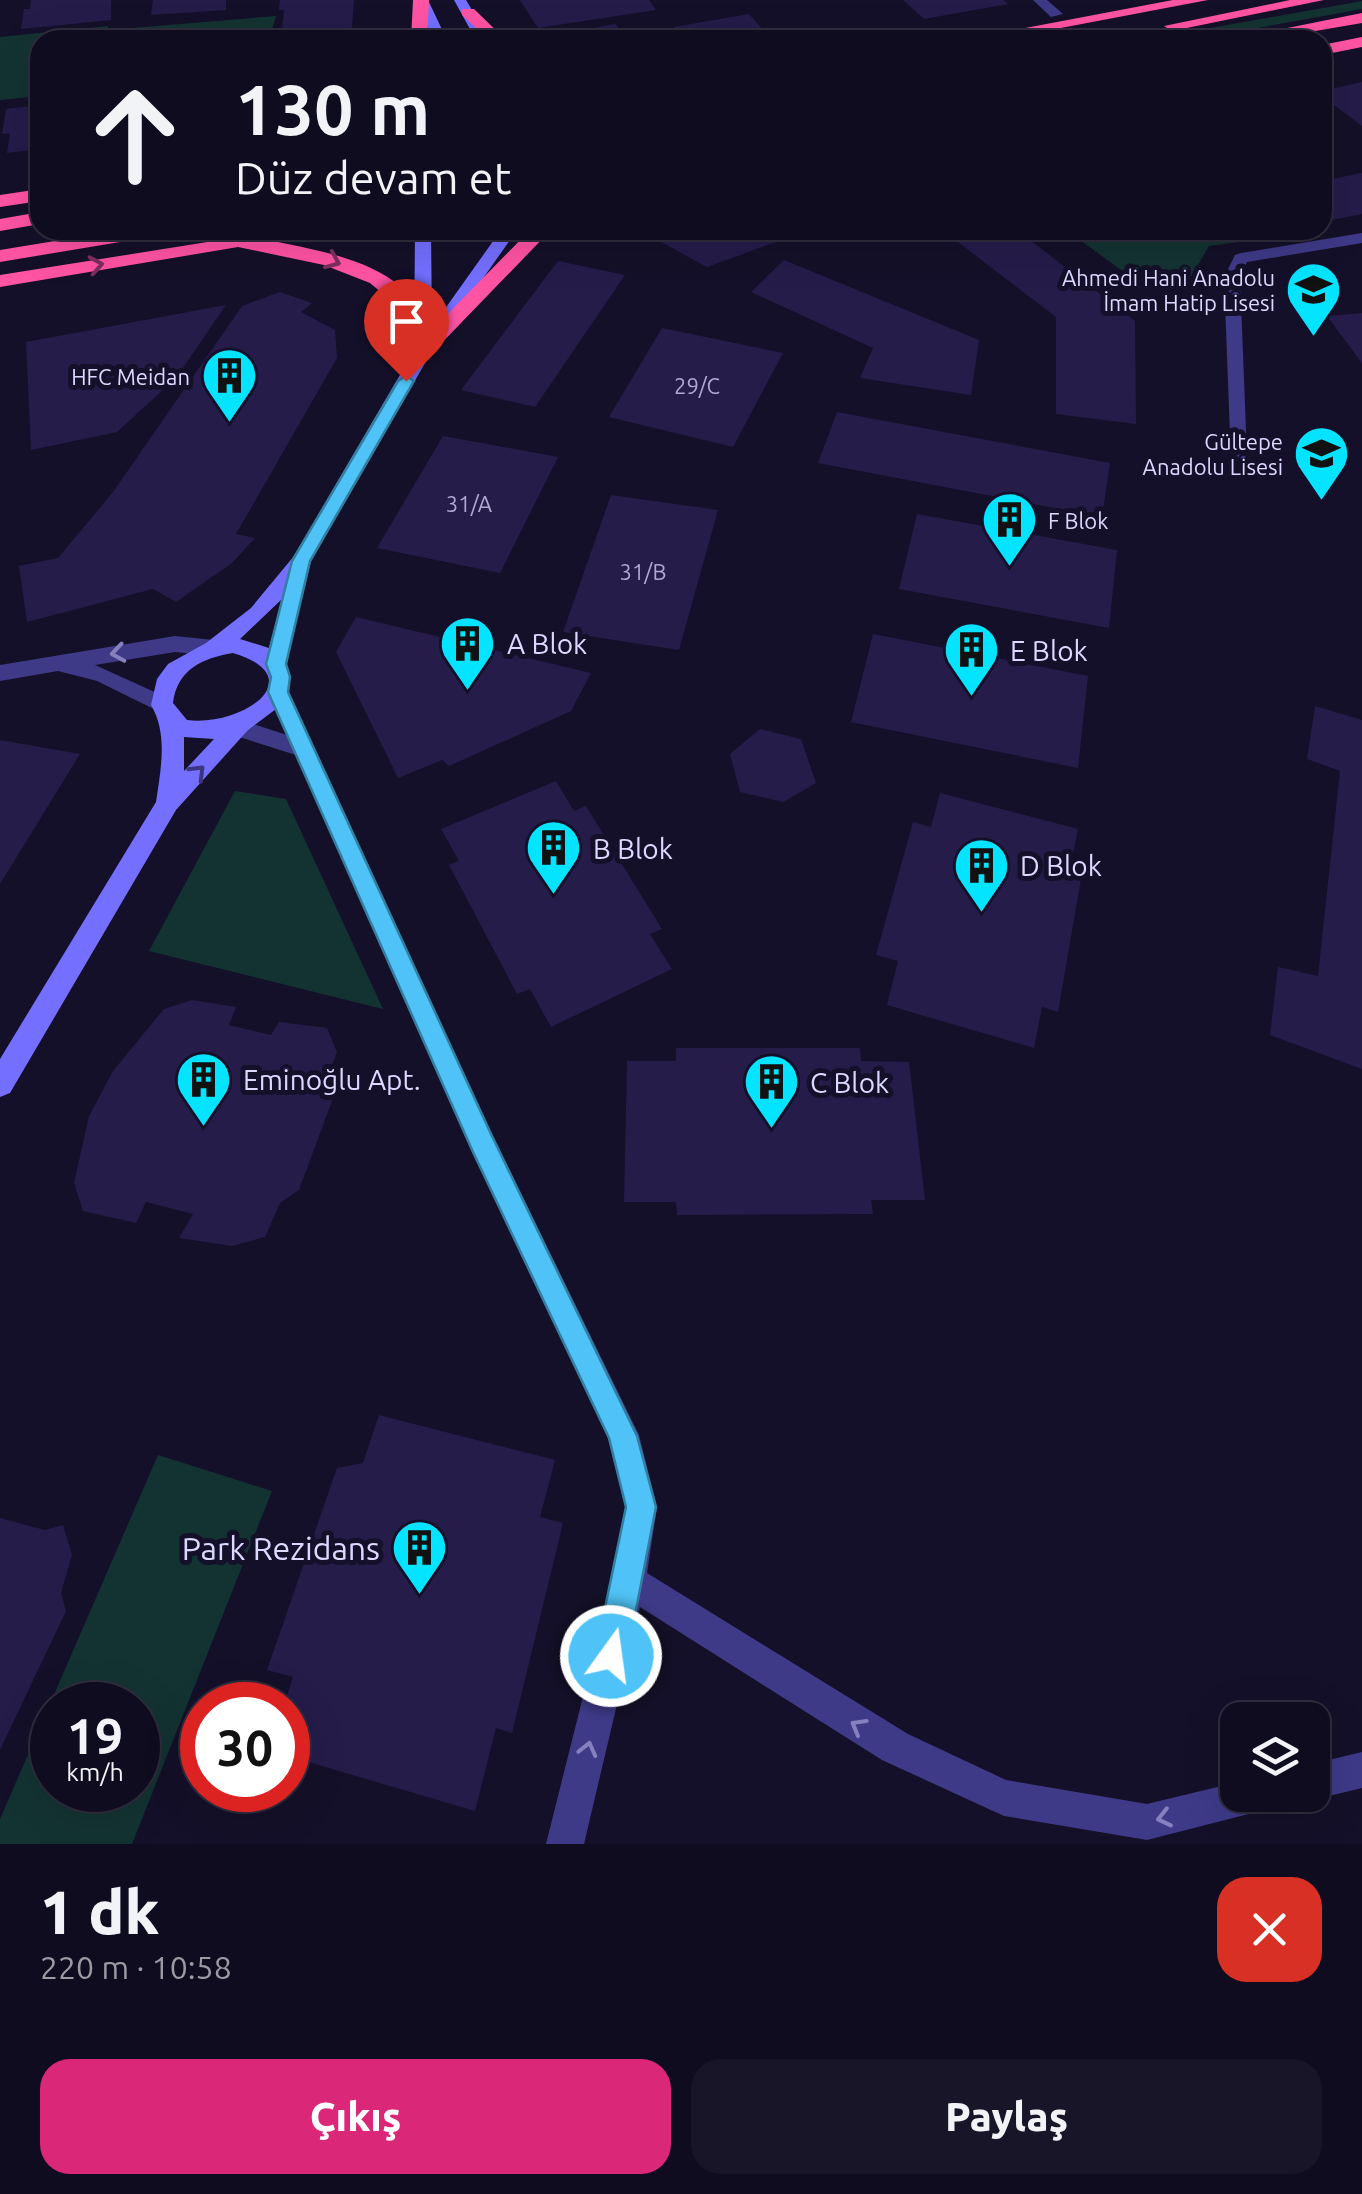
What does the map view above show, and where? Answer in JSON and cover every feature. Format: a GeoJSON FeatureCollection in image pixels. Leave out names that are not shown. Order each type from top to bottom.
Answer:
{"type":"FeatureCollection","features":[{"type":"Feature","properties":{"kind":"highway"},"geometry":{"type":"LineString","coordinates":[[420,30],[422,0]]}},
{"type":"Feature","properties":{"kind":"highway"},"geometry":{"type":"LineString","coordinates":[[1028,30],[1200,0]]}},
{"type":"Feature","properties":{"kind":"highway"},"geometry":{"type":"LineString","coordinates":[[1146,30],[1316,0]]}},
{"type":"Feature","properties":{"kind":"highway"},"geometry":{"type":"LineString","coordinates":[[464,6],[488,30]]}},
{"type":"Feature","properties":{"kind":"highway"},"geometry":{"type":"LineString","coordinates":[[1293,30],[1362,18]]}},
{"type":"Feature","properties":{"kind":"highway"},"geometry":{"type":"LineString","coordinates":[[1332,48],[1362,42]]}},
{"type":"Feature","properties":{"kind":"highway"},"geometry":{"type":"LineString","coordinates":[[0,201],[30,196]]}},
{"type":"Feature","properties":{"kind":"highway"},"geometry":{"type":"LineString","coordinates":[[0,225],[30,220]]}},
{"type":"Feature","properties":{"kind":"highway"},"geometry":{"type":"LineString","coordinates":[[0,256],[96,240]]}},
{"type":"Feature","properties":{"kind":"highway"},"geometry":{"type":"LineString","coordinates":[[0,281],[247,240]]}},
{"type":"Feature","properties":{"kind":"highway"},"geometry":{"type":"LineString","coordinates":[[238,241],[324,255],[381,284],[410,306],[423,351],[530,240]]}},
{"type":"Feature","properties":{"kind":"street"},"geometry":{"type":"LineString","coordinates":[[422,0],[436,30]]}},
{"type":"Feature","properties":{"kind":"street"},"geometry":{"type":"LineString","coordinates":[[1039,0],[1056,14]]}},
{"type":"Feature","properties":{"kind":"street"},"geometry":{"type":"LineString","coordinates":[[464,6],[477,30]]}},
{"type":"Feature","properties":{"kind":"street"},"geometry":{"type":"LineString","coordinates":[[1238,456],[1232,276],[1241,258],[1362,238]]}},
{"type":"Feature","properties":{"kind":"street"},"geometry":{"type":"LineString","coordinates":[[423,240],[423,351]]}},
{"type":"Feature","properties":{"kind":"street"},"geometry":{"type":"LineString","coordinates":[[168,803],[175,752],[162,691],[180,664],[214,648],[258,613],[301,561],[423,351],[501,240]]}},
{"type":"Feature","properties":{"kind":"street"},"geometry":{"type":"LineString","coordinates":[[58,663],[102,674],[198,733],[238,728],[256,719],[278,692],[280,677],[276,664],[301,561]]}},
{"type":"Feature","properties":{"kind":"street"},"geometry":{"type":"LineString","coordinates":[[0,673],[175,644],[251,648],[276,664]]}},
{"type":"Feature","properties":{"kind":"street"},"geometry":{"type":"LineString","coordinates":[[278,692],[482,1143],[623,1436],[641,1507],[629,1581],[565,1844]]}},
{"type":"Feature","properties":{"kind":"street"},"geometry":{"type":"LineString","coordinates":[[238,728],[305,749]]}},
{"type":"Feature","properties":{"kind":"street"},"geometry":{"type":"LineString","coordinates":[[0,1084],[168,803],[238,728]]}},
{"type":"Feature","properties":{"kind":"street"},"geometry":{"type":"LineString","coordinates":[[629,1581],[895,1747],[1004,1798],[1147,1822],[1220,1804]]}},
{"type":"Feature","properties":{"kind":"street"},"geometry":{"type":"LineString","coordinates":[[1330,1778],[1362,1770]]}},
{"type":"Feature","properties":{"kind":"green space"},"geometry":{"type":"Polygon","coordinates":[[[1362,1],[1362,9],[1247,30],[1199,30],[1362,1]]]}},
{"type":"Feature","properties":{"kind":"green space"},"geometry":{"type":"Polygon","coordinates":[[[276,16],[272,30],[132,28],[276,16]]]}},
{"type":"Feature","properties":{"kind":"green space"},"geometry":{"type":"Polygon","coordinates":[[[108,26],[108,30],[69,30],[108,26]]]}},
{"type":"Feature","properties":{"kind":"green space"},"geometry":{"type":"Polygon","coordinates":[[[30,34],[30,97],[0,100],[0,37],[30,34]]]}},
{"type":"Feature","properties":{"kind":"green space"},"geometry":{"type":"Polygon","coordinates":[[[1080,240],[1254,240],[1209,246],[1188,282],[1146,288],[1080,240]]]}},
{"type":"Feature","properties":{"kind":"green space"},"geometry":{"type":"Polygon","coordinates":[[[235,791],[286,799],[383,1009],[149,951],[235,791]]]}},
{"type":"Feature","properties":{"kind":"green space"},"geometry":{"type":"Polygon","coordinates":[[[158,1455],[272,1491],[196,1682],[180,1682],[180,1723],[160,1773],[160,1682],[59,1682],[158,1455]]]}},
{"type":"Feature","properties":{"kind":"green space"},"geometry":{"type":"Polygon","coordinates":[[[30,1750],[30,1812],[145,1812],[132,1844],[0,1844],[0,1819],[30,1750]]]}},
{"type":"Feature","properties":{"kind":"building"},"geometry":{"type":"Polygon","coordinates":[[[31,0],[111,0],[111,20],[21,29],[24,9],[30,9],[31,0]]]}},
{"type":"Feature","properties":{"kind":"building"},"geometry":{"type":"Polygon","coordinates":[[[153,0],[226,0],[226,10],[151,15],[153,0]]]}},
{"type":"Feature","properties":{"kind":"building"},"geometry":{"type":"Polygon","coordinates":[[[280,0],[354,0],[352,30],[282,30],[284,10],[279,10],[280,0]]]}},
{"type":"Feature","properties":{"kind":"building"},"geometry":{"type":"Polygon","coordinates":[[[520,0],[649,0],[656,10],[538,28],[520,0]]]}},
{"type":"Feature","properties":{"kind":"building"},"geometry":{"type":"Polygon","coordinates":[[[903,0],[1003,0],[1008,4],[924,19],[903,0]]]}},
{"type":"Feature","properties":{"kind":"building"},"geometry":{"type":"Polygon","coordinates":[[[749,14],[763,30],[677,30],[674,27],[749,14]]]}},
{"type":"Feature","properties":{"kind":"building"},"geometry":{"type":"Polygon","coordinates":[[[615,24],[621,30],[582,30],[615,24]]]}},
{"type":"Feature","properties":{"kind":"building"},"geometry":{"type":"Polygon","coordinates":[[[1362,82],[1362,126],[1332,104],[1332,89],[1362,82]]]}},
{"type":"Feature","properties":{"kind":"building"},"geometry":{"type":"Polygon","coordinates":[[[30,106],[30,150],[7,153],[10,133],[2,134],[6,109],[30,106]]]}},
{"type":"Feature","properties":{"kind":"building"},"geometry":{"type":"Polygon","coordinates":[[[1362,173],[1362,214],[1332,220],[1332,179],[1362,173]]]}},
{"type":"Feature","properties":{"kind":"building"},"geometry":{"type":"Polygon","coordinates":[[[657,240],[786,240],[776,242],[707,267],[657,240]]]}},
{"type":"Feature","properties":{"kind":"building"},"geometry":{"type":"Polygon","coordinates":[[[955,240],[1030,240],[1135,321],[1136,424],[1056,414],[1056,317],[955,240]]]}},
{"type":"Feature","properties":{"kind":"building"},"geometry":{"type":"Polygon","coordinates":[[[784,260],[979,340],[971,395],[860,378],[873,348],[751,292],[784,260]]]}},
{"type":"Feature","properties":{"kind":"building"},"geometry":{"type":"Polygon","coordinates":[[[558,261],[625,275],[535,407],[461,390],[558,261]]]}},
{"type":"Feature","properties":{"kind":"building","name":"HFC Meidan"},"geometry":{"type":"Polygon","coordinates":[[[280,292],[312,303],[301,312],[335,330],[337,358],[236,534],[255,538],[232,563],[176,602],[153,589],[27,622],[19,566],[58,558],[113,492],[242,306],[280,292]]]}},
{"type":"Feature","properties":{"kind":"building"},"geometry":{"type":"Polygon","coordinates":[[[226,305],[176,378],[117,432],[31,450],[26,342],[226,305]]]}},
{"type":"Feature","properties":{"kind":"building"},"geometry":{"type":"Polygon","coordinates":[[[1362,313],[1362,363],[1327,316],[1362,313]]]}},
{"type":"Feature","properties":{"kind":"building"},"geometry":{"type":"Polygon","coordinates":[[[662,328],[783,353],[733,447],[609,417],[662,328]]]}},
{"type":"Feature","properties":{"kind":"building"},"geometry":{"type":"Polygon","coordinates":[[[837,412],[1110,463],[1102,517],[818,463],[837,412]]]}},
{"type":"Feature","properties":{"kind":"building","name":"A Blok"},"geometry":{"type":"Polygon","coordinates":[[[443,436],[558,457],[500,573],[377,548],[443,436]]]}},
{"type":"Feature","properties":{"kind":"building"},"geometry":{"type":"Polygon","coordinates":[[[611,495],[718,510],[679,650],[563,632],[611,495]]]}},
{"type":"Feature","properties":{"kind":"building","name":"F Blok"},"geometry":{"type":"Polygon","coordinates":[[[917,514],[1117,550],[1109,628],[899,589],[917,514]]]}},
{"type":"Feature","properties":{"kind":"building","name":"A Blok"},"geometry":{"type":"Polygon","coordinates":[[[356,617],[591,673],[571,711],[449,766],[442,760],[398,778],[336,652],[356,617]]]}},
{"type":"Feature","properties":{"kind":"building","name":"E Blok"},"geometry":{"type":"Polygon","coordinates":[[[873,634],[1088,676],[1078,768],[851,722],[873,634]]]}},
{"type":"Feature","properties":{"kind":"building"},"geometry":{"type":"Polygon","coordinates":[[[1315,706],[1362,720],[1362,1069],[1270,1035],[1278,967],[1318,976],[1340,771],[1307,759],[1315,706]]]}},
{"type":"Feature","properties":{"kind":"building"},"geometry":{"type":"Polygon","coordinates":[[[760,729],[801,739],[816,783],[783,802],[740,792],[730,754],[760,729]]]}},
{"type":"Feature","properties":{"kind":"building"},"geometry":{"type":"Polygon","coordinates":[[[0,740],[80,754],[0,884],[0,740]]]}},
{"type":"Feature","properties":{"kind":"building","name":"B Blok"},"geometry":{"type":"Polygon","coordinates":[[[556,781],[574,811],[586,806],[662,929],[650,934],[672,969],[551,1027],[530,989],[517,994],[449,865],[459,861],[441,829],[556,781]]]}},
{"type":"Feature","properties":{"kind":"building","name":"D Blok"},"geometry":{"type":"Polygon","coordinates":[[[940,793],[1078,829],[1070,870],[1082,873],[1058,1012],[1042,1007],[1034,1048],[887,1005],[898,961],[876,955],[913,822],[931,827],[940,793]]]}},
{"type":"Feature","properties":{"kind":"building","name":"Eminoğlu Apt."},"geometry":{"type":"Polygon","coordinates":[[[192,1000],[236,1007],[229,1025],[271,1035],[279,1022],[327,1028],[337,1052],[328,1075],[332,1101],[299,1190],[280,1203],[265,1237],[232,1246],[179,1238],[193,1214],[146,1202],[136,1223],[83,1211],[74,1183],[89,1116],[113,1071],[164,1009],[192,1000]]]}},
{"type":"Feature","properties":{"kind":"building","name":"C Blok"},"geometry":{"type":"Polygon","coordinates":[[[676,1048],[860,1048],[861,1061],[909,1062],[925,1200],[871,1200],[873,1214],[677,1215],[676,1202],[624,1202],[627,1061],[676,1061],[676,1048]]]}},
{"type":"Feature","properties":{"kind":"building","name":"Park Rezidans"},"geometry":{"type":"Polygon","coordinates":[[[379,1415],[555,1460],[540,1517],[563,1523],[512,1733],[496,1728],[475,1811],[310,1762],[310,1682],[291,1682],[293,1677],[267,1670],[337,1468],[363,1463],[379,1415]]]}},
{"type":"Feature","properties":{"kind":"building"},"geometry":{"type":"Polygon","coordinates":[[[0,1518],[45,1530],[63,1525],[72,1555],[61,1593],[66,1611],[0,1750],[0,1518]]]}},
{"type":"Feature","properties":{"kind":"place","name":"Ahmedi Hani Anadolu İmam Hatip Lisesi"},"geometry":{"type":"Point","coordinates":[1314,339]}},
{"type":"Feature","properties":{"kind":"place","name":"HFC Meidan"},"geometry":{"type":"Point","coordinates":[229,425]}},
{"type":"Feature","properties":{"kind":"place","name":"Gültepe Anadolu Lisesi"},"geometry":{"type":"Point","coordinates":[1322,503]}},
{"type":"Feature","properties":{"kind":"place","name":"F Blok"},"geometry":{"type":"Point","coordinates":[1009,569]}},
{"type":"Feature","properties":{"kind":"place","name":"A Blok"},"geometry":{"type":"Point","coordinates":[468,692]}},
{"type":"Feature","properties":{"kind":"place","name":"E Blok"},"geometry":{"type":"Point","coordinates":[971,699]}},
{"type":"Feature","properties":{"kind":"place","name":"B Blok"},"geometry":{"type":"Point","coordinates":[554,897]}},
{"type":"Feature","properties":{"kind":"place","name":"D Blok"},"geometry":{"type":"Point","coordinates":[981,914]}},
{"type":"Feature","properties":{"kind":"place","name":"Eminoğlu Apt."},"geometry":{"type":"Point","coordinates":[204,1128]}},
{"type":"Feature","properties":{"kind":"place","name":"C Blok"},"geometry":{"type":"Point","coordinates":[771,1131]}},
{"type":"Feature","properties":{"kind":"place","name":"Park Rezidans"},"geometry":{"type":"Point","coordinates":[419,1597]}},
{"type":"Feature","properties":{"kind":"route"},"geometry":{"type":"LineString","coordinates":[[406,381],[301,561],[276,664],[280,677],[278,692],[482,1143],[623,1436],[641,1507],[611,1656]]}}]}
